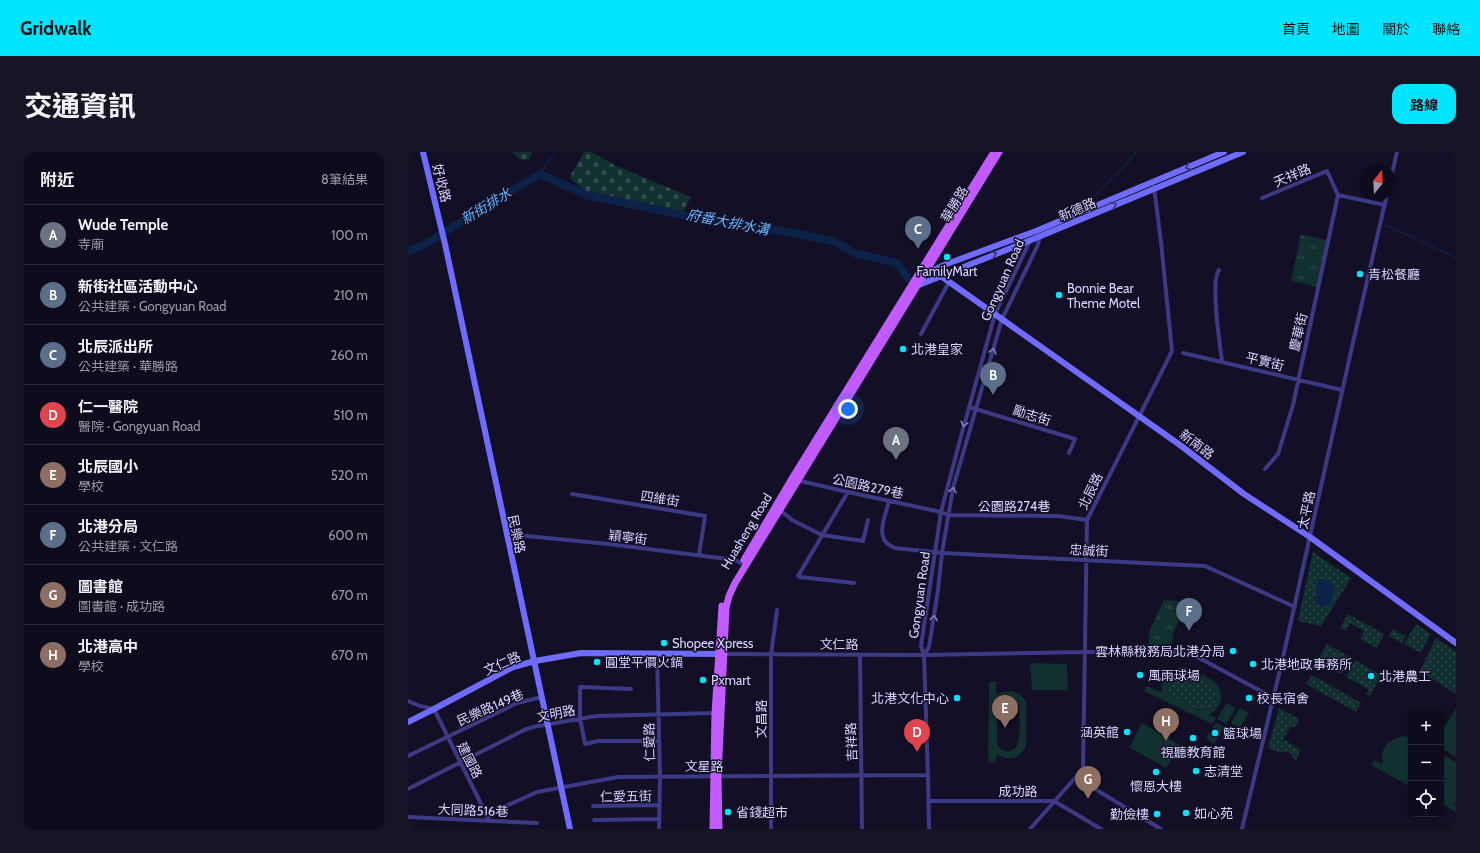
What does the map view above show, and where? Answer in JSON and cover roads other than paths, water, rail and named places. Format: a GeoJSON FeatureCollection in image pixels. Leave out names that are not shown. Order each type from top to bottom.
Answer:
{"type":"FeatureCollection","features":[{"type":"Feature","properties":{"kind":"main road","name":"好收路"},"geometry":{"type":"LineString","coordinates":[[423,152],[445,242]]}},
{"type":"Feature","properties":{"kind":"main road","name":"華勝路"},"geometry":{"type":"LineString","coordinates":[[928,269],[994,152]]}},
{"type":"Feature","properties":{"kind":"main road","name":"華勝路"},"geometry":{"type":"LineString","coordinates":[[928,269],[999,152]]}},
{"type":"Feature","properties":{"kind":"main road","name":"新德路"},"geometry":{"type":"LineString","coordinates":[[928,269],[944,265],[1036,231],[1224,152]]}},
{"type":"Feature","properties":{"kind":"main road","name":"新德路"},"geometry":{"type":"LineString","coordinates":[[916,283],[1040,236],[1243,152]]}},
{"type":"Feature","properties":{"kind":"main road","name":"民樂路"},"geometry":{"type":"LineString","coordinates":[[445,242],[570,829]]}},
{"type":"Feature","properties":{"kind":"main road","name":"新南路"},"geometry":{"type":"LineString","coordinates":[[928,269],[940,275],[1180,444],[1244,494],[1310,537],[1456,643]]}},
{"type":"Feature","properties":{"kind":"main road","name":"Huasheng Road"},"geometry":{"type":"LineString","coordinates":[[713,829],[722,654],[726,608],[729,596],[744,564],[795,479],[916,283],[928,269]]}},
{"type":"Feature","properties":{"kind":"main road","name":"Huasheng Road"},"geometry":{"type":"LineString","coordinates":[[744,564],[780,510],[795,479]]}},
{"type":"Feature","properties":{"kind":"main road","name":"文仁路"},"geometry":{"type":"LineString","coordinates":[[408,722],[512,668],[535,661],[580,653],[722,654]]}},
{"type":"Feature","properties":{"kind":"main road","name":"Huasheng Road"},"geometry":{"type":"LineString","coordinates":[[716,776],[719,829]]}},
{"type":"Feature","properties":{"kind":"street"},"geometry":{"type":"LineString","coordinates":[[1394,164],[1397,152]]}},
{"type":"Feature","properties":{"kind":"street","name":"天祥路"},"geometry":{"type":"LineString","coordinates":[[1262,198],[1327,171],[1338,195]]}},
{"type":"Feature","properties":{"kind":"street","name":"北辰路"},"geometry":{"type":"LineString","coordinates":[[1152,181],[1161,242],[1172,351],[1087,520],[1083,769],[1089,773],[1085,783],[1161,829]]}},
{"type":"Feature","properties":{"kind":"street"},"geometry":{"type":"LineString","coordinates":[[1338,195],[1385,205]]}},
{"type":"Feature","properties":{"kind":"street","name":"慶華街"},"geometry":{"type":"LineString","coordinates":[[1265,469],[1278,454],[1292,405],[1338,195]]}},
{"type":"Feature","properties":{"kind":"street","name":"太平路"},"geometry":{"type":"LineString","coordinates":[[1242,829],[1295,607],[1342,390],[1386,200]]}},
{"type":"Feature","properties":{"kind":"street","name":"Gongyuan Road"},"geometry":{"type":"LineString","coordinates":[[924,655],[929,647],[953,488],[1002,319],[1037,246],[1040,236],[1036,231],[1030,240],[995,314],[941,512],[921,646],[924,655],[929,829]]}},
{"type":"Feature","properties":{"kind":"street"},"geometry":{"type":"LineString","coordinates":[[1219,270],[1216,274],[1215,282],[1217,319],[1222,361]]}},
{"type":"Feature","properties":{"kind":"street"},"geometry":{"type":"LineString","coordinates":[[921,334],[948,282]]}},
{"type":"Feature","properties":{"kind":"street","name":"平實街"},"geometry":{"type":"LineString","coordinates":[[1183,353],[1342,390]]}},
{"type":"Feature","properties":{"kind":"street","name":"勵志街"},"geometry":{"type":"LineString","coordinates":[[969,407],[1075,439],[1069,453]]}},
{"type":"Feature","properties":{"kind":"street","name":"公園路279巷"},"geometry":{"type":"LineString","coordinates":[[795,479],[941,512]]}},
{"type":"Feature","properties":{"kind":"street"},"geometry":{"type":"LineString","coordinates":[[848,492],[798,576],[854,582]]}},
{"type":"Feature","properties":{"kind":"street","name":"四維街"},"geometry":{"type":"LineString","coordinates":[[572,494],[705,516],[699,555]]}},
{"type":"Feature","properties":{"kind":"street","name":"忠誠街"},"geometry":{"type":"LineString","coordinates":[[889,501],[881,533],[883,540],[888,546],[895,548],[942,554],[1205,566],[1295,607]]}},
{"type":"Feature","properties":{"kind":"street"},"geometry":{"type":"LineString","coordinates":[[780,510],[792,520],[822,535],[863,541],[868,520]]}},
{"type":"Feature","properties":{"kind":"street","name":"公園路274巷"},"geometry":{"type":"LineString","coordinates":[[941,512],[948,515],[1058,516],[1087,520]]}},
{"type":"Feature","properties":{"kind":"street","name":"穎寧街"},"geometry":{"type":"LineString","coordinates":[[506,534],[699,555],[735,560],[744,564]]}},
{"type":"Feature","properties":{"kind":"street","name":"文昌路"},"geometry":{"type":"LineString","coordinates":[[771,829],[771,655],[777,610]]}},
{"type":"Feature","properties":{"kind":"street","name":"文仁路"},"geometry":{"type":"LineString","coordinates":[[722,654],[924,655],[1188,652],[1274,698]]}},
{"type":"Feature","properties":{"kind":"street","name":"仁愛路"},"geometry":{"type":"LineString","coordinates":[[657,654],[660,776],[659,829]]}},
{"type":"Feature","properties":{"kind":"street","name":"吉祥路"},"geometry":{"type":"LineString","coordinates":[[860,654],[862,829]]}},
{"type":"Feature","properties":{"kind":"street"},"geometry":{"type":"LineString","coordinates":[[631,689],[580,687],[580,718],[585,744],[598,741],[659,741]]}},
{"type":"Feature","properties":{"kind":"street","name":"民樂路149巷"},"geometry":{"type":"LineString","coordinates":[[408,756],[517,703],[542,696]]}},
{"type":"Feature","properties":{"kind":"street"},"geometry":{"type":"LineString","coordinates":[[408,701],[420,706],[434,709]]}},
{"type":"Feature","properties":{"kind":"street","name":"建國路"},"geometry":{"type":"LineString","coordinates":[[434,709],[488,820]]}},
{"type":"Feature","properties":{"kind":"street","name":"文明路"},"geometry":{"type":"LineString","coordinates":[[408,789],[524,730],[548,724],[580,718],[617,715],[658,716],[718,714]]}},
{"type":"Feature","properties":{"kind":"street"},"geometry":{"type":"LineString","coordinates":[[1030,829],[1083,769]]}},
{"type":"Feature","properties":{"kind":"street","name":"文星路"},"geometry":{"type":"LineString","coordinates":[[486,815],[537,792],[561,786],[618,776],[928,775]]}},
{"type":"Feature","properties":{"kind":"street","name":"成功路"},"geometry":{"type":"LineString","coordinates":[[928,801],[1054,802],[1101,829]]}},
{"type":"Feature","properties":{"kind":"street","name":"仁愛五街"},"geometry":{"type":"LineString","coordinates":[[593,806],[659,805]]}},
{"type":"Feature","properties":{"kind":"street","name":"大同路516巷"},"geometry":{"type":"LineString","coordinates":[[408,817],[536,823]]}},
{"type":"Feature","properties":{"kind":"street"},"geometry":{"type":"LineString","coordinates":[[594,820],[659,819]]}},
{"type":"Feature","properties":{"kind":"water"},"geometry":{"type":"Polygon","coordinates":[[[1323,579],[1335,588],[1331,603],[1323,607],[1315,604],[1314,596],[1316,595],[1318,580],[1323,579]]]}},
{"type":"Feature","properties":{"kind":"waterway","name":"新街排水"},"geometry":{"type":"LineString","coordinates":[[540,174],[555,152]]}},
{"type":"Feature","properties":{"kind":"waterway"},"geometry":{"type":"LineString","coordinates":[[1091,199],[1125,166],[1136,152]]}},
{"type":"Feature","properties":{"kind":"waterway","name":"府番大排水溝"},"geometry":{"type":"LineString","coordinates":[[408,252],[431,241],[540,174],[586,195],[692,217],[799,234],[835,242],[854,253],[897,263],[908,278]]}},
{"type":"Feature","properties":{"kind":"waterway"},"geometry":{"type":"LineString","coordinates":[[1386,225],[1456,258]]}},
{"type":"Feature","properties":{"kind":"place","name":"北辰派出所"},"geometry":{"type":"Point","coordinates":[918,249]}},
{"type":"Feature","properties":{"kind":"place","name":"FamilyMart"},"geometry":{"type":"Point","coordinates":[947,257]}},
{"type":"Feature","properties":{"kind":"place","name":"青松餐廳"},"geometry":{"type":"Point","coordinates":[1360,274]}},
{"type":"Feature","properties":{"kind":"place","name":"Bonnie Bear Theme Motel"},"geometry":{"type":"Point","coordinates":[1059,295]}},
{"type":"Feature","properties":{"kind":"place","name":"北港皇家"},"geometry":{"type":"Point","coordinates":[903,349]}},
{"type":"Feature","properties":{"kind":"place","name":"新街社區活動中心"},"geometry":{"type":"Point","coordinates":[993,395]}},
{"type":"Feature","properties":{"kind":"place","name":"Wude Temple"},"geometry":{"type":"Point","coordinates":[896,460]}},
{"type":"Feature","properties":{"kind":"place","name":"北港分局"},"geometry":{"type":"Point","coordinates":[1189,631]}},
{"type":"Feature","properties":{"kind":"place","name":"Shopee Xpress"},"geometry":{"type":"Point","coordinates":[664,643]}},
{"type":"Feature","properties":{"kind":"place","name":"雲林縣稅務局北港分局"},"geometry":{"type":"Point","coordinates":[1233,651]}},
{"type":"Feature","properties":{"kind":"place","name":"圓堂平價火鍋"},"geometry":{"type":"Point","coordinates":[597,662]}},
{"type":"Feature","properties":{"kind":"place","name":"北港地政事務所"},"geometry":{"type":"Point","coordinates":[1253,664]}},
{"type":"Feature","properties":{"kind":"place","name":"風雨球場"},"geometry":{"type":"Point","coordinates":[1140,675]}},
{"type":"Feature","properties":{"kind":"place","name":"北港農工"},"geometry":{"type":"Point","coordinates":[1371,676]}},
{"type":"Feature","properties":{"kind":"place","name":"Pxmart"},"geometry":{"type":"Point","coordinates":[703,680]}},
{"type":"Feature","properties":{"kind":"place","name":"北港文化中心"},"geometry":{"type":"Point","coordinates":[957,698]}},
{"type":"Feature","properties":{"kind":"place","name":"校長宿舍"},"geometry":{"type":"Point","coordinates":[1249,698]}},
{"type":"Feature","properties":{"kind":"place","name":"北辰國小"},"geometry":{"type":"Point","coordinates":[1005,728]}},
{"type":"Feature","properties":{"kind":"place","name":"涵英館"},"geometry":{"type":"Point","coordinates":[1127,732]}},
{"type":"Feature","properties":{"kind":"place","name":"籃球場"},"geometry":{"type":"Point","coordinates":[1215,733]}},
{"type":"Feature","properties":{"kind":"place","name":"視聽教育館"},"geometry":{"type":"Point","coordinates":[1193,738]}},
{"type":"Feature","properties":{"kind":"place","name":"北港高中"},"geometry":{"type":"Point","coordinates":[1166,741]}},
{"type":"Feature","properties":{"kind":"place","name":"仁一醫院"},"geometry":{"type":"Point","coordinates":[917,752]}},
{"type":"Feature","properties":{"kind":"place","name":"志清堂"},"geometry":{"type":"Point","coordinates":[1196,771]}},
{"type":"Feature","properties":{"kind":"place","name":"懷恩大樓"},"geometry":{"type":"Point","coordinates":[1156,772]}},
{"type":"Feature","properties":{"kind":"place","name":"圖書館"},"geometry":{"type":"Point","coordinates":[1088,799]}},
{"type":"Feature","properties":{"kind":"place","name":"省錢超市"},"geometry":{"type":"Point","coordinates":[728,812]}},
{"type":"Feature","properties":{"kind":"place","name":"如心苑"},"geometry":{"type":"Point","coordinates":[1186,813]}},
{"type":"Feature","properties":{"kind":"place","name":"勤儉樓"},"geometry":{"type":"Point","coordinates":[1157,814]}}]}
